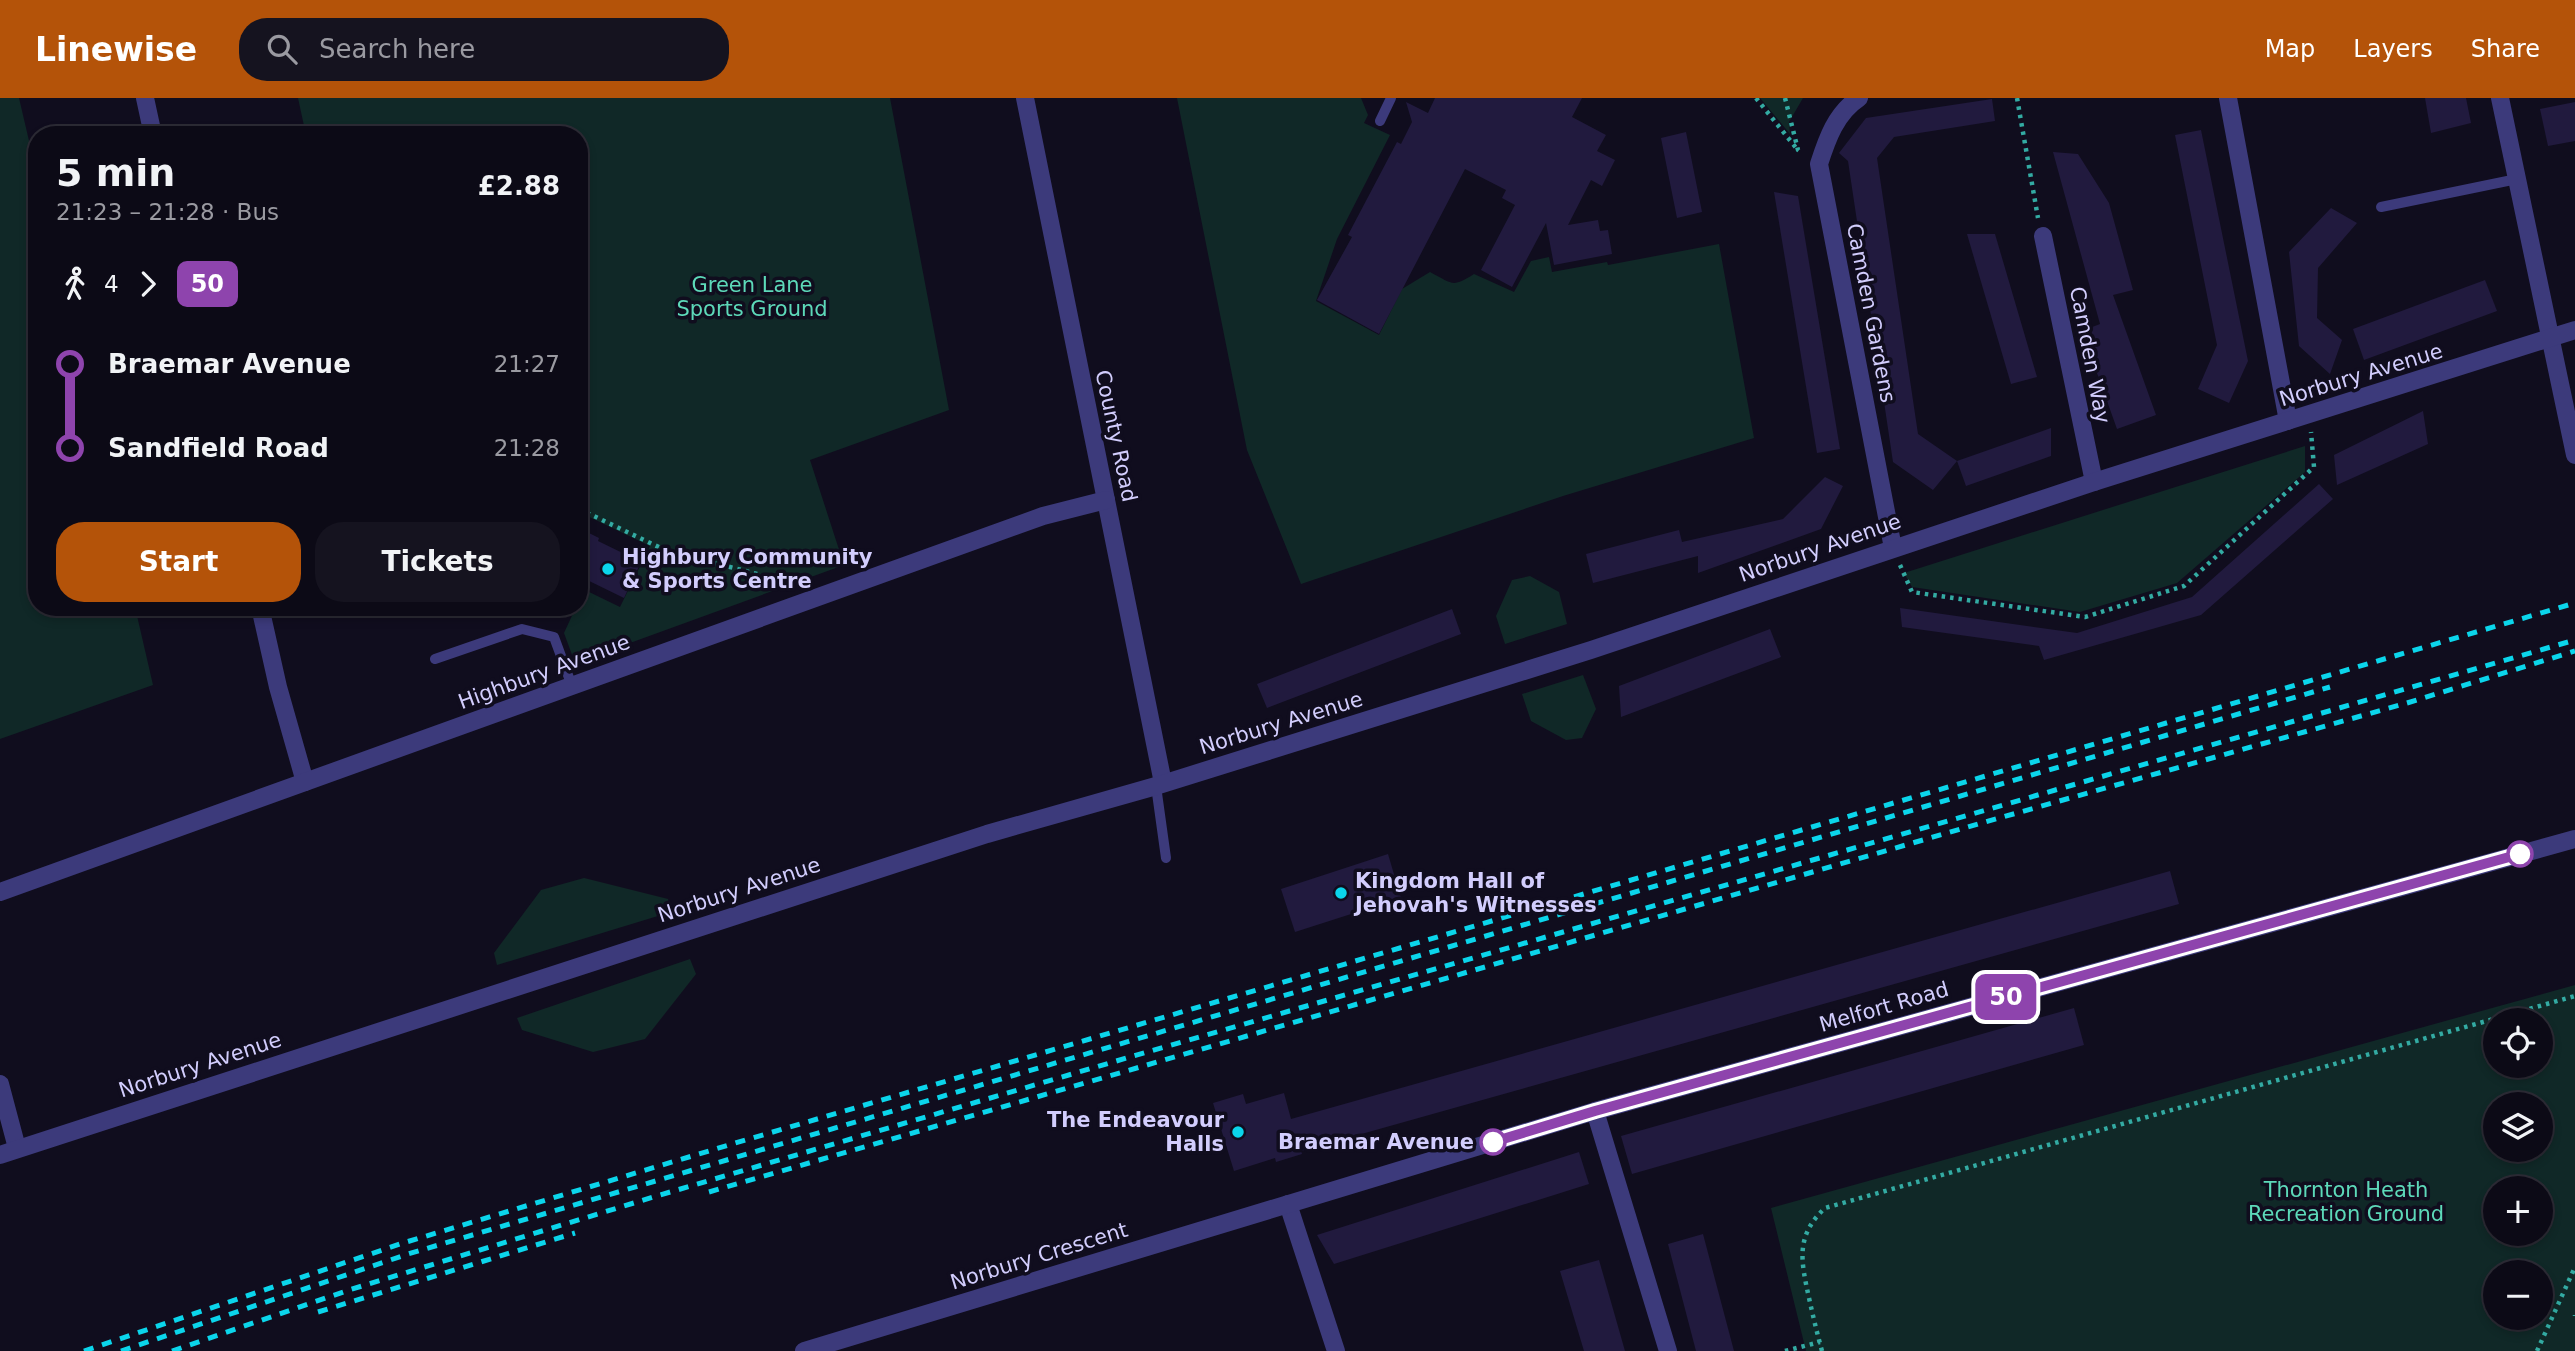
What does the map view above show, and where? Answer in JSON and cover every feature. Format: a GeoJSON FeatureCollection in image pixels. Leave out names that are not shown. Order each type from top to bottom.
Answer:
{"type":"FeatureCollection","features":[{"type":"Feature","properties":{"kind":"street"},"geometry":{"type":"LineString","coordinates":[[145,98],[151,126]]}},
{"type":"Feature","properties":{"kind":"street","name":"County Road"},"geometry":{"type":"LineString","coordinates":[[1025,98],[1159,785]]}},
{"type":"Feature","properties":{"kind":"street"},"geometry":{"type":"LineString","coordinates":[[1819,164],[1828,135],[1848,105],[1859,98]]}},
{"type":"Feature","properties":{"kind":"street"},"geometry":{"type":"LineString","coordinates":[[2228,98],[2288,421]]}},
{"type":"Feature","properties":{"kind":"street"},"geometry":{"type":"LineString","coordinates":[[2500,98],[2575,455]]}},
{"type":"Feature","properties":{"kind":"street","name":"Camden Gardens"},"geometry":{"type":"LineString","coordinates":[[1819,164],[1893,548]]}},
{"type":"Feature","properties":{"kind":"street","name":"Camden Way"},"geometry":{"type":"LineString","coordinates":[[2043,236],[2094,482]]}},
{"type":"Feature","properties":{"kind":"street","name":"Norbury Avenue"},"geometry":{"type":"LineString","coordinates":[[0,1155],[987,834],[1159,785],[1591,650],[2094,482],[2575,330]]}},
{"type":"Feature","properties":{"kind":"street","name":"Highbury Avenue"},"geometry":{"type":"LineString","coordinates":[[0,892],[1043,516],[1105,500]]}},
{"type":"Feature","properties":{"kind":"street"},"geometry":{"type":"LineString","coordinates":[[262,616],[278,687],[305,782]]}},
{"type":"Feature","properties":{"kind":"street","name":"Melfort Road"},"geometry":{"type":"LineString","coordinates":[[1288,1204],[1595,1111],[2575,839]]}},
{"type":"Feature","properties":{"kind":"street"},"geometry":{"type":"LineString","coordinates":[[0,1084],[17,1148]]}},
{"type":"Feature","properties":{"kind":"street"},"geometry":{"type":"LineString","coordinates":[[1595,1111],[1668,1351]]}},
{"type":"Feature","properties":{"kind":"street"},"geometry":{"type":"LineString","coordinates":[[1288,1204],[1336,1351]]}},
{"type":"Feature","properties":{"kind":"street","name":"Norbury Crescent"},"geometry":{"type":"LineString","coordinates":[[804,1351],[1288,1204]]}},
{"type":"Feature","properties":{"kind":"lane"},"geometry":{"type":"LineString","coordinates":[[1380,121],[1391,98]]}},
{"type":"Feature","properties":{"kind":"lane"},"geometry":{"type":"LineString","coordinates":[[2381,207],[2517,179]]}},
{"type":"Feature","properties":{"kind":"lane"},"geometry":{"type":"LineString","coordinates":[[435,659],[522,629],[554,637],[572,686]]}},
{"type":"Feature","properties":{"kind":"lane"},"geometry":{"type":"LineString","coordinates":[[1159,785],[1166,858]]}},
{"type":"Feature","properties":{"kind":"path"},"geometry":{"type":"LineString","coordinates":[[1756,98],[1798,150],[1819,164]]}},
{"type":"Feature","properties":{"kind":"path"},"geometry":{"type":"LineString","coordinates":[[1785,98],[1798,150]]}},
{"type":"Feature","properties":{"kind":"path"},"geometry":{"type":"LineString","coordinates":[[2017,98],[2036,211],[2043,236]]}},
{"type":"Feature","properties":{"kind":"path"},"geometry":{"type":"LineString","coordinates":[[1893,548],[1912,592],[2085,617],[2172,590],[2184,586],[2314,467],[2310,415]]}},
{"type":"Feature","properties":{"kind":"path"},"geometry":{"type":"LineString","coordinates":[[588,513],[667,551],[781,580],[792,607]]}},
{"type":"Feature","properties":{"kind":"path"},"geometry":{"type":"LineString","coordinates":[[1822,1351],[1801,1262],[1803,1240],[1813,1219],[1825,1208],[2575,996]]}},
{"type":"Feature","properties":{"kind":"path"},"geometry":{"type":"LineString","coordinates":[[2537,1351],[2575,1267]]}},
{"type":"Feature","properties":{"kind":"path"},"geometry":{"type":"LineString","coordinates":[[1785,1351],[1819,1342]]}},
{"type":"Feature","properties":{"kind":"green space"},"geometry":{"type":"Polygon","coordinates":[[[0,98],[19,98],[28,136],[28,616],[137,616],[153,685],[0,739],[0,98]]]}},
{"type":"Feature","properties":{"kind":"green space","name":"Green Lane Sports Ground"},"geometry":{"type":"Polygon","coordinates":[[[298,98],[890,98],[949,410],[810,460],[844,565],[575,663],[564,633],[572,616],[588,616],[588,591],[620,607],[650,546],[588,516],[588,126],[304,126],[298,98]]]}},
{"type":"Feature","properties":{"kind":"green space"},"geometry":{"type":"Polygon","coordinates":[[[1177,98],[1361,98],[1368,115],[1364,123],[1390,135],[1337,239],[1316,301],[1379,335],[1402,289],[1430,272],[1452,283],[1474,274],[1514,292],[1531,261],[1549,257],[1552,272],[1607,262],[1608,265],[1719,244],[1754,438],[1563,496],[1301,584],[1247,450],[1177,98]]]}},
{"type":"Feature","properties":{"kind":"green space"},"geometry":{"type":"Polygon","coordinates":[[[1760,98],[1803,98],[1789,122],[1790,134],[1760,98]]]}},
{"type":"Feature","properties":{"kind":"green space"},"geometry":{"type":"Polygon","coordinates":[[[2305,446],[2305,472],[2177,583],[2080,612],[1912,587],[1904,573],[2305,446]]]}},
{"type":"Feature","properties":{"kind":"green space"},"geometry":{"type":"Polygon","coordinates":[[[1530,576],[1559,592],[1567,624],[1505,644],[1496,616],[1512,580],[1530,576]]]}},
{"type":"Feature","properties":{"kind":"green space"},"geometry":{"type":"Polygon","coordinates":[[[1583,675],[1596,709],[1582,738],[1566,740],[1531,721],[1522,694],[1583,675]]]}},
{"type":"Feature","properties":{"kind":"green space"},"geometry":{"type":"Polygon","coordinates":[[[584,878],[668,899],[671,912],[497,965],[494,953],[541,890],[584,878]]]}},
{"type":"Feature","properties":{"kind":"green space"},"geometry":{"type":"Polygon","coordinates":[[[690,959],[696,974],[645,1039],[593,1052],[522,1030],[517,1018],[690,959]]]}},
{"type":"Feature","properties":{"kind":"green space","name":"Thornton Heath Recreation Ground"},"geometry":{"type":"Polygon","coordinates":[[[2575,985],[2575,1351],[1806,1351],[1771,1208],[2483,1011],[2483,1078],[2553,1078],[2553,1008],[2492,1008],[2575,985]]]}},
{"type":"Feature","properties":{"kind":"building"},"geometry":{"type":"Polygon","coordinates":[[[1435,98],[1582,98],[1572,117],[1606,135],[1597,151],[1615,160],[1602,186],[1591,180],[1568,225],[1598,220],[1600,231],[1608,230],[1612,254],[1554,265],[1546,223],[1512,287],[1481,270],[1515,205],[1502,198],[1506,190],[1465,169],[1379,334],[1317,300],[1352,237],[1348,235],[1397,142],[1401,144],[1412,122],[1406,102],[1428,113],[1435,98]]]}},
{"type":"Feature","properties":{"kind":"building"},"geometry":{"type":"Polygon","coordinates":[[[2425,98],[2466,98],[2471,123],[2431,133],[2425,98]]]}},
{"type":"Feature","properties":{"kind":"building"},"geometry":{"type":"Polygon","coordinates":[[[1992,99],[1995,121],[1894,137],[1877,158],[1918,434],[1957,461],[1933,490],[1893,462],[1848,161],[1839,153],[1866,118],[1992,99]]]}},
{"type":"Feature","properties":{"kind":"building"},"geometry":{"type":"Polygon","coordinates":[[[2575,102],[2575,141],[2548,146],[2540,109],[2575,102]]]}},
{"type":"Feature","properties":{"kind":"building"},"geometry":{"type":"Polygon","coordinates":[[[2201,130],[2248,361],[2229,403],[2198,389],[2217,345],[2175,135],[2201,130]]]}},
{"type":"Feature","properties":{"kind":"building"},"geometry":{"type":"Polygon","coordinates":[[[1686,132],[1702,212],[1677,218],[1661,138],[1686,132]]]}},
{"type":"Feature","properties":{"kind":"building"},"geometry":{"type":"Polygon","coordinates":[[[2053,152],[2078,154],[2109,203],[2133,290],[2113,295],[2156,415],[2117,429],[2082,331],[2100,324],[2053,152]]]}},
{"type":"Feature","properties":{"kind":"building"},"geometry":{"type":"Polygon","coordinates":[[[1774,192],[1798,196],[1840,449],[1817,453],[1774,192]]]}},
{"type":"Feature","properties":{"kind":"building"},"geometry":{"type":"Polygon","coordinates":[[[2331,208],[2357,223],[2318,268],[2317,318],[2342,340],[2330,374],[2299,346],[2289,252],[2331,208]]]}},
{"type":"Feature","properties":{"kind":"building"},"geometry":{"type":"Polygon","coordinates":[[[1967,234],[1995,234],[2037,377],[2011,384],[1967,234]]]}},
{"type":"Feature","properties":{"kind":"building"},"geometry":{"type":"Polygon","coordinates":[[[2485,280],[2497,311],[2364,360],[2353,329],[2485,280]]]}},
{"type":"Feature","properties":{"kind":"building"},"geometry":{"type":"Polygon","coordinates":[[[2423,411],[2428,444],[2337,485],[2334,455],[2423,411]]]}},
{"type":"Feature","properties":{"kind":"building"},"geometry":{"type":"Polygon","coordinates":[[[2051,428],[2051,456],[1966,486],[1957,461],[2051,428]]]}},
{"type":"Feature","properties":{"kind":"building"},"geometry":{"type":"Polygon","coordinates":[[[1825,477],[1843,486],[1821,529],[1698,573],[1698,556],[1593,583],[1586,554],[1679,530],[1682,542],[1783,519],[1825,477]]]}},
{"type":"Feature","properties":{"kind":"building"},"geometry":{"type":"Polygon","coordinates":[[[2319,484],[2333,499],[2201,615],[2044,660],[2039,646],[1902,627],[1900,608],[2077,633],[2192,597],[2319,484]]]}},
{"type":"Feature","properties":{"kind":"building","name":"Highbury Community & Sports Centre"},"geometry":{"type":"Polygon","coordinates":[[[588,532],[599,538],[598,541],[641,562],[624,598],[588,580],[588,532]]]}},
{"type":"Feature","properties":{"kind":"building"},"geometry":{"type":"Polygon","coordinates":[[[1452,609],[1461,634],[1267,708],[1257,684],[1452,609]]]}},
{"type":"Feature","properties":{"kind":"building"},"geometry":{"type":"Polygon","coordinates":[[[1770,629],[1781,657],[1621,717],[1619,686],[1770,629]]]}},
{"type":"Feature","properties":{"kind":"building","name":"Kingdom Hall of Jehovah's Witnesses"},"geometry":{"type":"Polygon","coordinates":[[[1388,854],[1401,898],[1295,932],[1281,889],[1388,854]]]}},
{"type":"Feature","properties":{"kind":"building"},"geometry":{"type":"Polygon","coordinates":[[[2170,871],[2179,904],[1301,1151],[1302,1154],[1276,1162],[1275,1158],[1234,1171],[1213,1103],[1243,1094],[1246,1104],[1284,1093],[1291,1119],[2170,871]]]}},
{"type":"Feature","properties":{"kind":"building"},"geometry":{"type":"Polygon","coordinates":[[[2074,1008],[2084,1045],[1632,1174],[1621,1136],[2074,1008]]]}},
{"type":"Feature","properties":{"kind":"building"},"geometry":{"type":"Polygon","coordinates":[[[1579,1152],[1589,1184],[1334,1264],[1317,1235],[1579,1152]]]}},
{"type":"Feature","properties":{"kind":"building"},"geometry":{"type":"Polygon","coordinates":[[[1703,1234],[1734,1351],[1696,1351],[1668,1244],[1703,1234]]]}},
{"type":"Feature","properties":{"kind":"building"},"geometry":{"type":"Polygon","coordinates":[[[1599,1260],[1625,1351],[1584,1351],[1560,1271],[1599,1260]]]}},
{"type":"Feature","properties":{"kind":"railway"},"geometry":{"type":"LineString","coordinates":[[84,1351],[403,1243],[732,1144],[2575,603]]}},
{"type":"Feature","properties":{"kind":"railway"},"geometry":{"type":"LineString","coordinates":[[172,1351],[349,1290],[660,1195],[2575,640]]}},
{"type":"Feature","properties":{"kind":"railway"},"geometry":{"type":"LineString","coordinates":[[709,1192],[1985,822],[2407,703],[2575,651]]}},
{"type":"Feature","properties":{"kind":"railway"},"geometry":{"type":"LineString","coordinates":[[121,1351],[408,1254],[2330,687]]}},
{"type":"Feature","properties":{"kind":"railway"},"geometry":{"type":"LineString","coordinates":[[318,1312],[575,1233]]}},
{"type":"Feature","properties":{"kind":"bus line","name":"50"},"geometry":{"type":"LineString","coordinates":[[1493,1142],[1595,1111],[2520,854]]}},
{"type":"Feature","properties":{"kind":"place","name":"Highbury Community & Sports Centre"},"geometry":{"type":"Point","coordinates":[608,569]}},
{"type":"Feature","properties":{"kind":"place","name":"Kingdom Hall of Jehovah's Witnesses"},"geometry":{"type":"Point","coordinates":[1341,893]}},
{"type":"Feature","properties":{"kind":"place","name":"The Endeavour Halls"},"geometry":{"type":"Point","coordinates":[1238,1132]}},
{"type":"Feature","properties":{"kind":"place","name":"Braemar Avenue"},"geometry":{"type":"Point","coordinates":[1493,1142]}}]}
